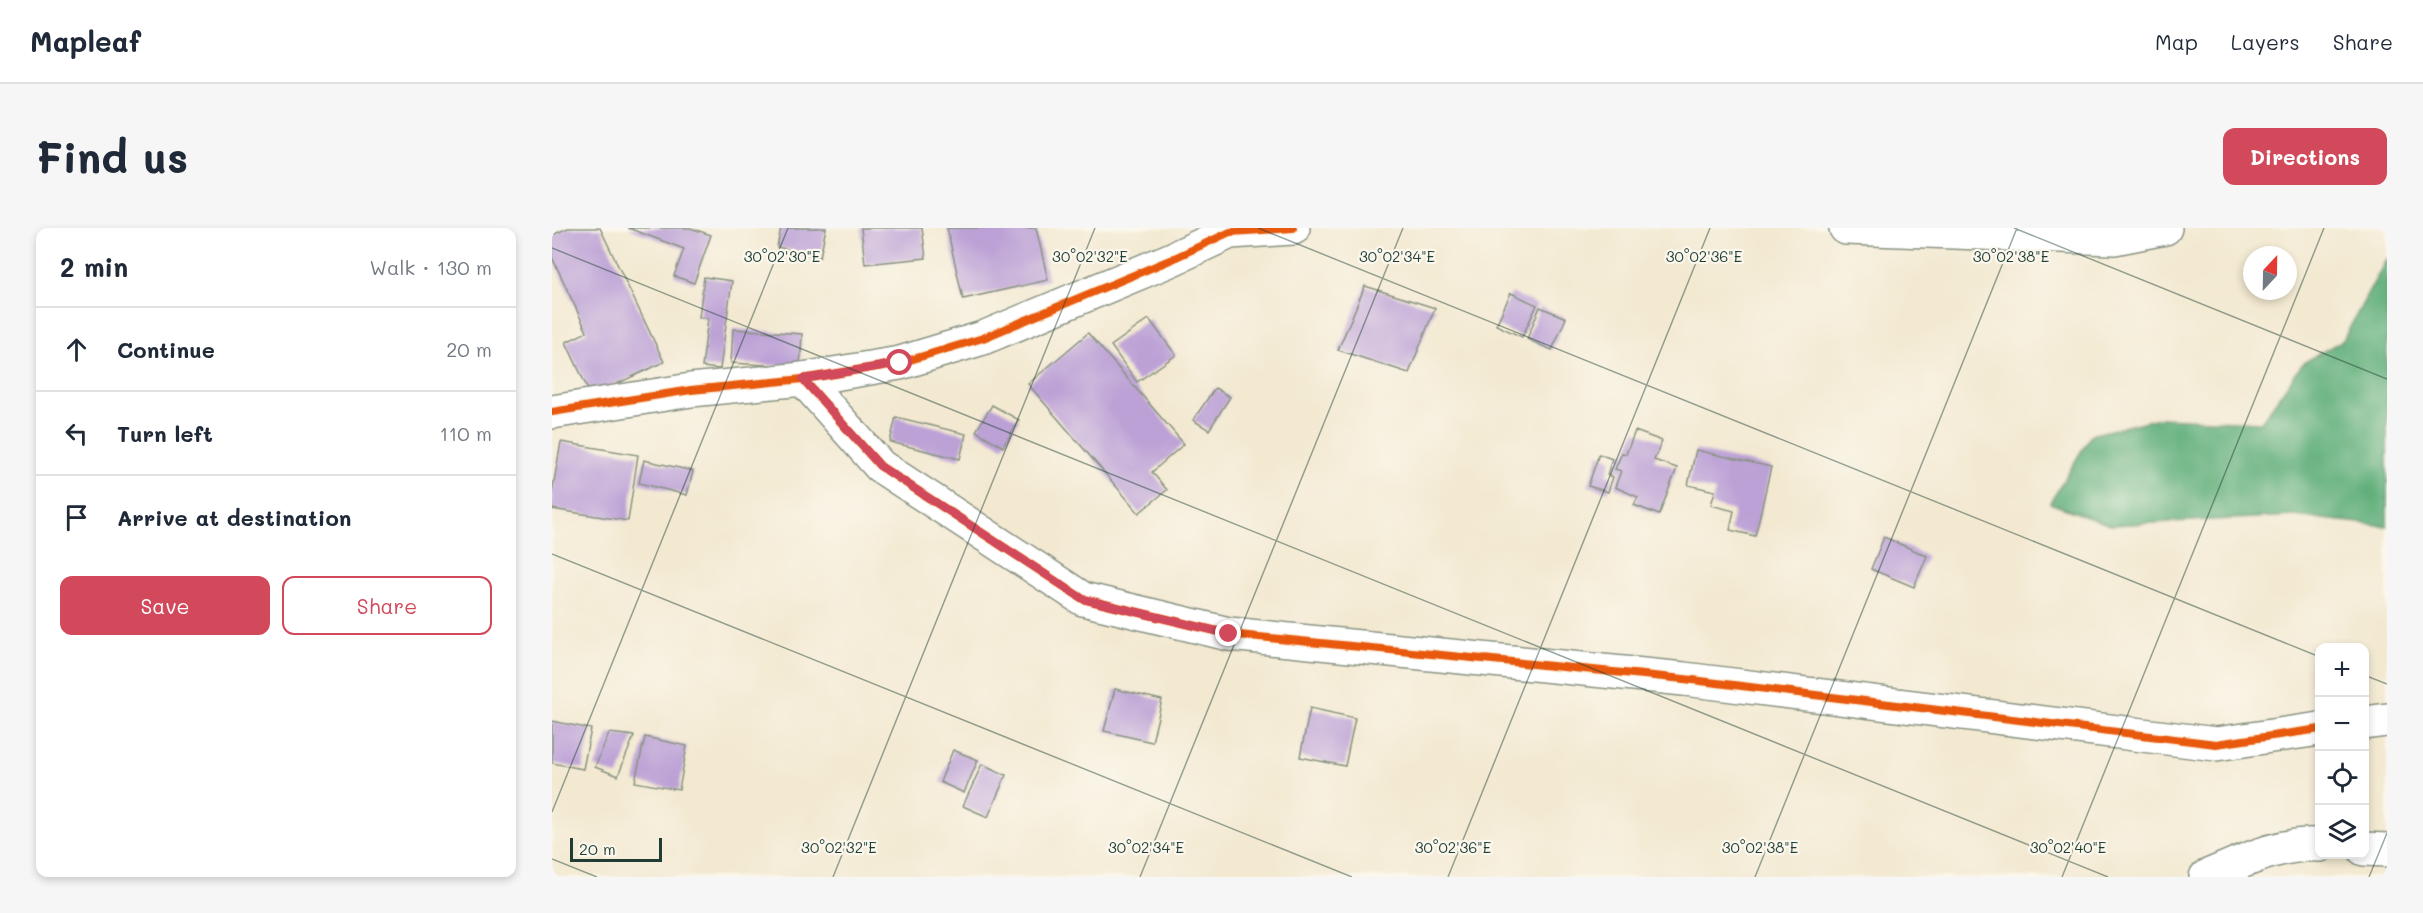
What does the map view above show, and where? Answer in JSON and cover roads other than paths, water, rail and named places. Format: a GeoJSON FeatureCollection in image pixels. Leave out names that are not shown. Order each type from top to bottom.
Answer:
{"type":"FeatureCollection","features":[{"type":"Feature","properties":{"kind":"street"},"geometry":{"type":"LineString","coordinates":[[552,412],[691,390],[803,379],[900,363],[983,338],[1170,260],[1230,232],[1293,228]]}},
{"type":"Feature","properties":{"kind":"street"},"geometry":{"type":"LineString","coordinates":[[1846,228],[2114,238],[2165,228]]}},
{"type":"Feature","properties":{"kind":"street"},"geometry":{"type":"LineString","coordinates":[[803,379],[880,466],[1083,599],[1229,634],[1684,679],[2216,744],[2315,730]]}},
{"type":"Feature","properties":{"kind":"street"},"geometry":{"type":"LineString","coordinates":[[2369,722],[2387,720]]}},
{"type":"Feature","properties":{"kind":"street"},"geometry":{"type":"LineString","coordinates":[[2206,877],[2270,850],[2302,844],[2315,845]]}},
{"type":"Feature","properties":{"kind":"street"},"geometry":{"type":"LineString","coordinates":[[2369,849],[2387,850]]}}]}
